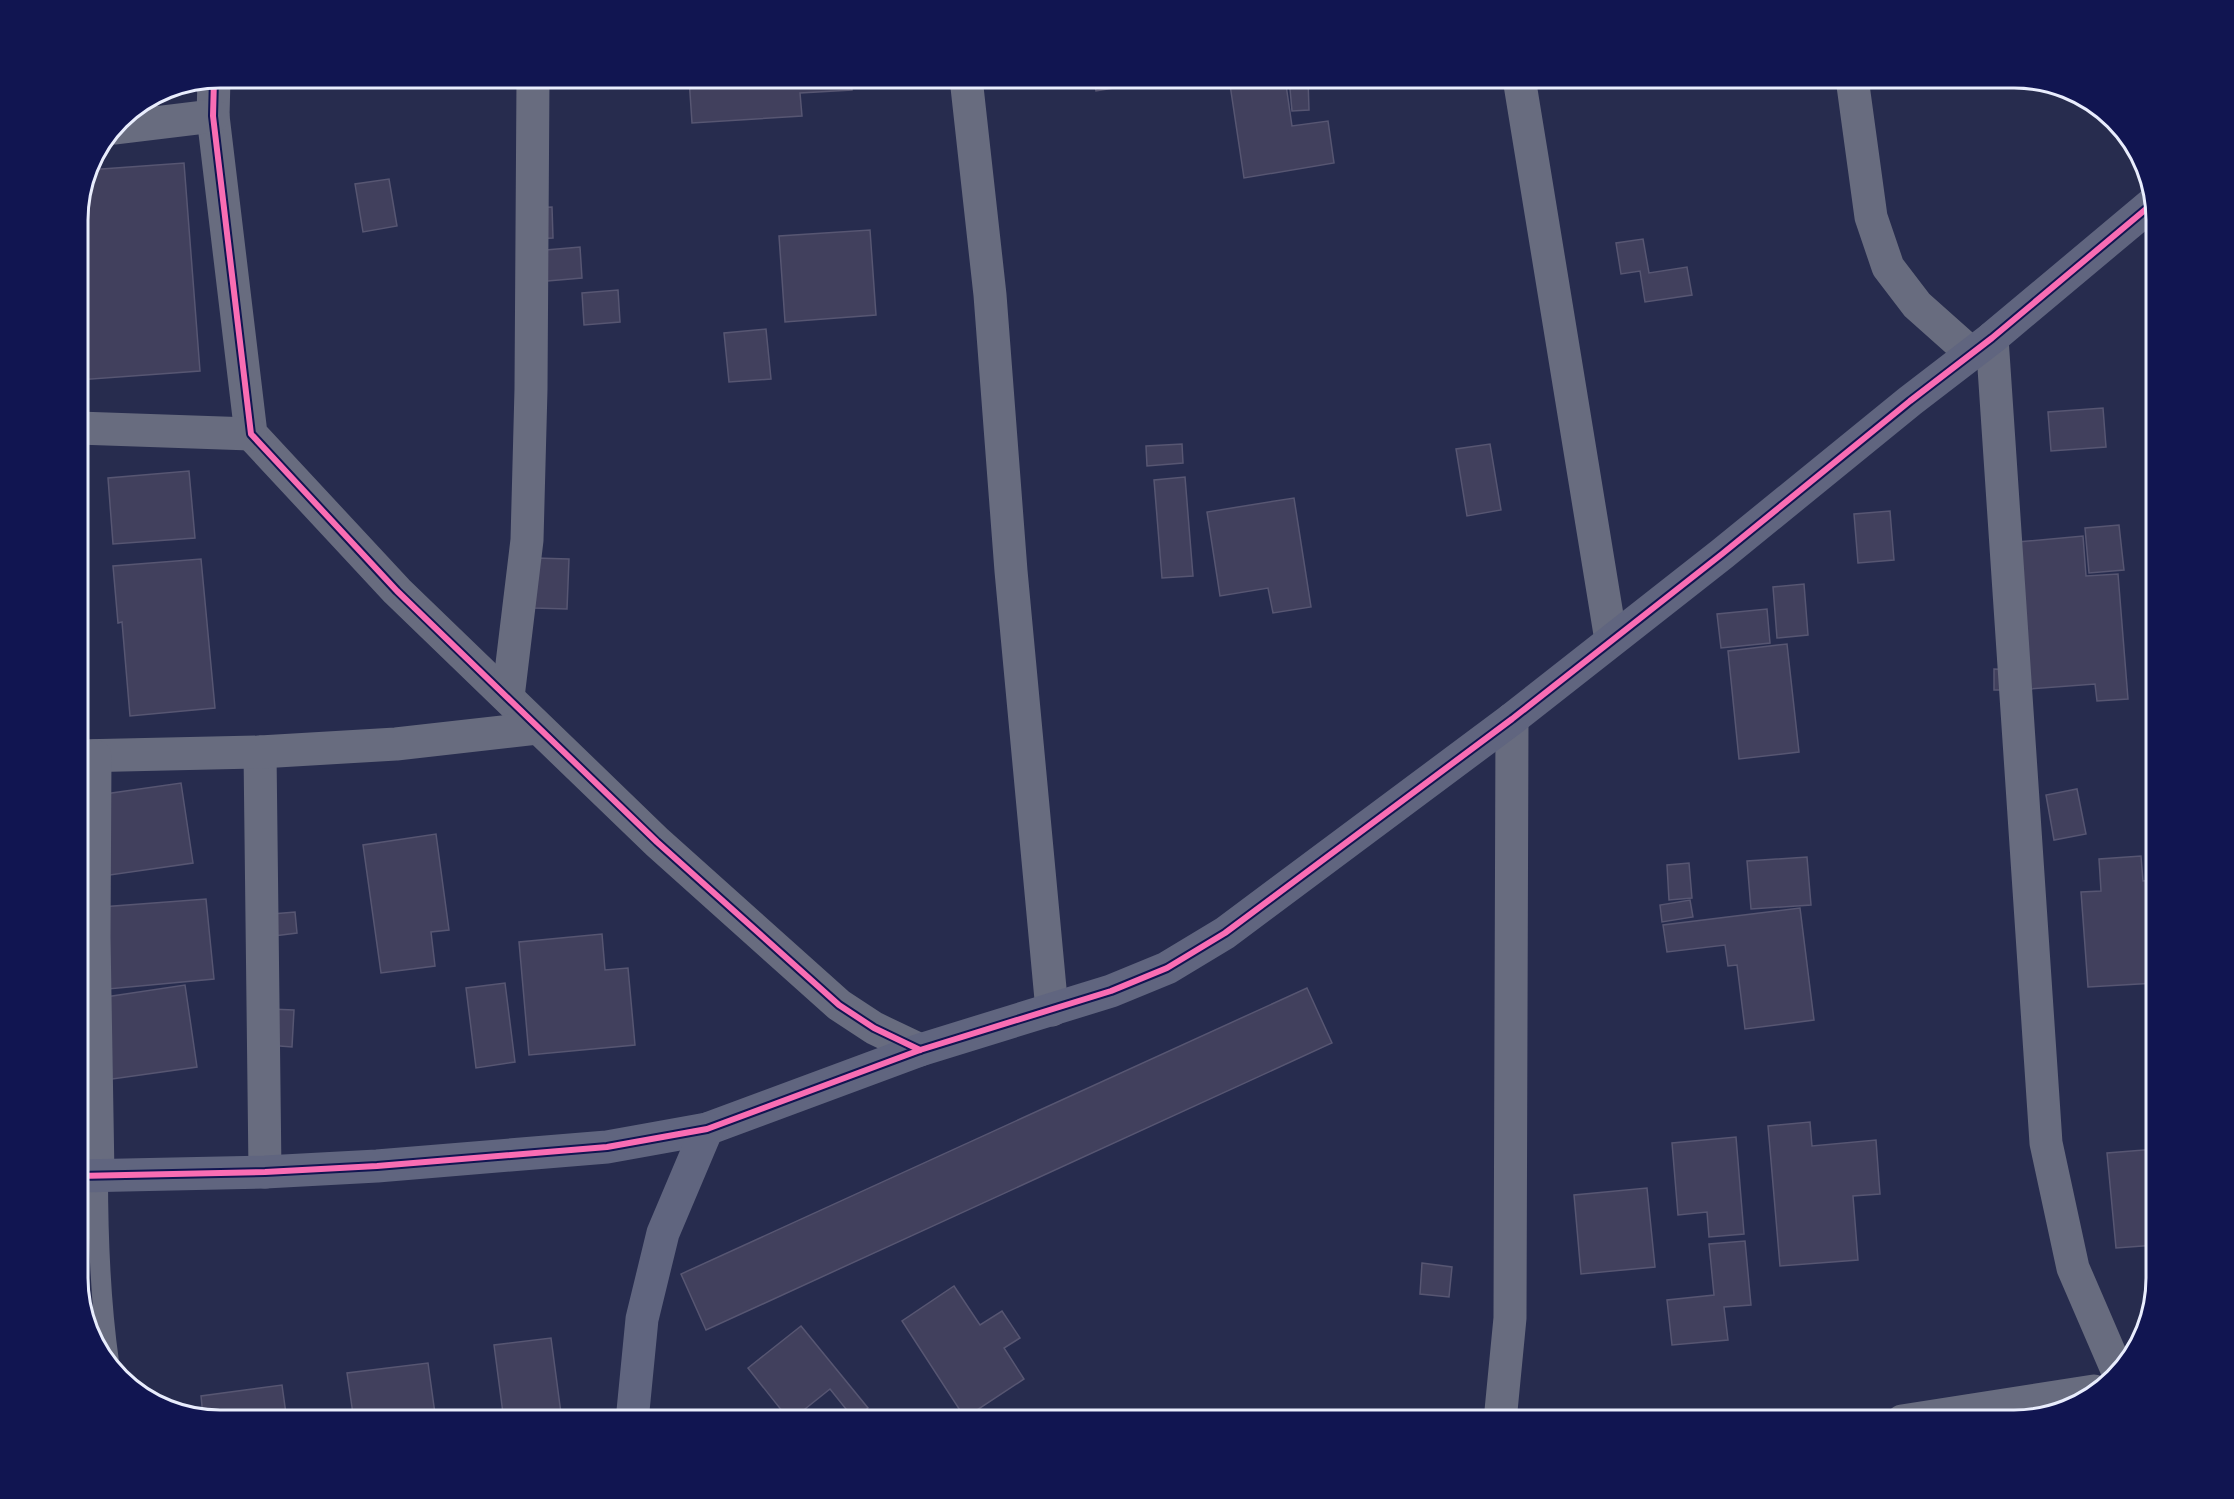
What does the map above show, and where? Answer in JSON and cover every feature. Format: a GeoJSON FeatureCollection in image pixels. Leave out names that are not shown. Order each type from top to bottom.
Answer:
{"type":"FeatureCollection","features":[{"type":"Feature","properties":{"kind":"street"},"geometry":{"type":"LineString","coordinates":[[508,697],[527,540],[531,389],[533,88]]}},
{"type":"Feature","properties":{"kind":"street"},"geometry":{"type":"LineString","coordinates":[[967,88],[990,295],[1011,571],[1053,1010]]}},
{"type":"Feature","properties":{"kind":"street"},"geometry":{"type":"LineString","coordinates":[[1521,88],[1611,640]]}},
{"type":"Feature","properties":{"kind":"street"},"geometry":{"type":"LineString","coordinates":[[1853,88],[1871,217],[1888,267],[1917,305],[1982,346]]}},
{"type":"Feature","properties":{"kind":"street"},"geometry":{"type":"LineString","coordinates":[[214,89],[213,116],[251,434],[397,591],[657,842],[839,1005],[874,1028],[920,1050]]}},
{"type":"Feature","properties":{"kind":"street"},"geometry":{"type":"LineString","coordinates":[[128,126],[213,116]]}},
{"type":"Feature","properties":{"kind":"street"},"geometry":{"type":"LineString","coordinates":[[89,1176],[265,1172],[545,1153],[607,1147],[707,1129],[920,1050],[1111,991],[1167,968],[1225,933],[1512,719],[1982,346],[2145,210]]}},
{"type":"Feature","properties":{"kind":"street"},"geometry":{"type":"LineString","coordinates":[[1982,346],[2046,1143],[2073,1268],[2114,1363]]}},
{"type":"Feature","properties":{"kind":"street"},"geometry":{"type":"LineString","coordinates":[[89,428],[251,434]]}},
{"type":"Feature","properties":{"kind":"street"},"geometry":{"type":"LineString","coordinates":[[1501,1410],[1510,1318],[1512,719]]}},
{"type":"Feature","properties":{"kind":"street"},"geometry":{"type":"LineString","coordinates":[[89,756],[260,752],[396,744],[537,728]]}},
{"type":"Feature","properties":{"kind":"street"},"geometry":{"type":"LineString","coordinates":[[260,752],[265,1172]]}},
{"type":"Feature","properties":{"kind":"street"},"geometry":{"type":"LineString","coordinates":[[89,850],[94,937],[89,1136]]}},
{"type":"Feature","properties":{"kind":"street"},"geometry":{"type":"LineString","coordinates":[[633,1410],[642,1319],[663,1233],[707,1129]]}},
{"type":"Feature","properties":{"kind":"street"},"geometry":{"type":"LineString","coordinates":[[1972,1410],[2078,1394]]}},
{"type":"Feature","properties":{"kind":"lane"},"geometry":{"type":"LineString","coordinates":[[89,1184],[107,1345]]}},
{"type":"Feature","properties":{"kind":"building"},"geometry":{"type":"Polygon","coordinates":[[[690,88],[852,88],[852,90],[800,93],[802,116],[692,123],[690,88]]]}},
{"type":"Feature","properties":{"kind":"building"},"geometry":{"type":"Polygon","coordinates":[[[1096,88],[1114,88],[1096,91],[1096,88]]]}},
{"type":"Feature","properties":{"kind":"building"},"geometry":{"type":"Polygon","coordinates":[[[1230,88],[1286,88],[1292,126],[1328,121],[1334,163],[1244,178],[1230,88]]]}},
{"type":"Feature","properties":{"kind":"building"},"geometry":{"type":"Polygon","coordinates":[[[1290,88],[1308,88],[1309,110],[1292,111],[1290,88]]]}},
{"type":"Feature","properties":{"kind":"building"},"geometry":{"type":"Polygon","coordinates":[[[184,163],[200,371],[89,379],[89,212],[93,186],[99,169],[184,163]]]}},
{"type":"Feature","properties":{"kind":"building"},"geometry":{"type":"Polygon","coordinates":[[[389,179],[397,226],[363,232],[355,184],[389,179]]]}},
{"type":"Feature","properties":{"kind":"building"},"geometry":{"type":"Polygon","coordinates":[[[552,207],[553,238],[531,239],[529,208],[552,207]]]}},
{"type":"Feature","properties":{"kind":"building"},"geometry":{"type":"Polygon","coordinates":[[[870,230],[876,315],[785,322],[779,236],[870,230]]]}},
{"type":"Feature","properties":{"kind":"building"},"geometry":{"type":"Polygon","coordinates":[[[1643,239],[1649,273],[1687,267],[1692,295],[1645,302],[1640,271],[1621,274],[1616,243],[1643,239]]]}},
{"type":"Feature","properties":{"kind":"building"},"geometry":{"type":"Polygon","coordinates":[[[580,247],[582,278],[536,282],[534,251],[580,247]]]}},
{"type":"Feature","properties":{"kind":"building"},"geometry":{"type":"Polygon","coordinates":[[[618,290],[620,322],[584,325],[582,293],[618,290]]]}},
{"type":"Feature","properties":{"kind":"building"},"geometry":{"type":"Polygon","coordinates":[[[766,329],[771,379],[729,382],[724,333],[766,329]]]}},
{"type":"Feature","properties":{"kind":"building"},"geometry":{"type":"Polygon","coordinates":[[[2103,408],[2106,447],[2051,451],[2048,412],[2103,408]]]}},
{"type":"Feature","properties":{"kind":"building"},"geometry":{"type":"Polygon","coordinates":[[[1182,444],[1183,463],[1147,466],[1146,446],[1182,444]]]}},
{"type":"Feature","properties":{"kind":"building"},"geometry":{"type":"Polygon","coordinates":[[[1490,444],[1501,510],[1467,516],[1456,449],[1490,444]]]}},
{"type":"Feature","properties":{"kind":"building"},"geometry":{"type":"Polygon","coordinates":[[[189,471],[195,538],[113,544],[108,478],[189,471]]]}},
{"type":"Feature","properties":{"kind":"building"},"geometry":{"type":"Polygon","coordinates":[[[1185,477],[1193,576],[1162,578],[1154,480],[1185,477]]]}},
{"type":"Feature","properties":{"kind":"building"},"geometry":{"type":"Polygon","coordinates":[[[1294,498],[1311,607],[1273,613],[1268,588],[1220,596],[1207,512],[1294,498]]]}},
{"type":"Feature","properties":{"kind":"building"},"geometry":{"type":"Polygon","coordinates":[[[1890,511],[1894,560],[1858,563],[1854,514],[1890,511]]]}},
{"type":"Feature","properties":{"kind":"building"},"geometry":{"type":"Polygon","coordinates":[[[2119,525],[2124,570],[2089,573],[2085,528],[2119,525]]]}},
{"type":"Feature","properties":{"kind":"building"},"geometry":{"type":"Polygon","coordinates":[[[2083,536],[2086,576],[2118,574],[2128,699],[2097,701],[2095,684],[2030,689],[2017,542],[2083,536]]]}},
{"type":"Feature","properties":{"kind":"building"},"geometry":{"type":"Polygon","coordinates":[[[535,558],[569,559],[567,609],[534,608],[535,558]]]}},
{"type":"Feature","properties":{"kind":"building"},"geometry":{"type":"Polygon","coordinates":[[[201,559],[215,708],[130,716],[122,622],[118,623],[113,566],[201,559]]]}},
{"type":"Feature","properties":{"kind":"building"},"geometry":{"type":"Polygon","coordinates":[[[1804,584],[1808,635],[1777,638],[1773,587],[1804,584]]]}},
{"type":"Feature","properties":{"kind":"building"},"geometry":{"type":"Polygon","coordinates":[[[1767,609],[1770,643],[1721,648],[1717,614],[1767,609]]]}},
{"type":"Feature","properties":{"kind":"building"},"geometry":{"type":"Polygon","coordinates":[[[1787,644],[1799,752],[1739,759],[1728,651],[1787,644]]]}},
{"type":"Feature","properties":{"kind":"building"},"geometry":{"type":"Polygon","coordinates":[[[1994,669],[2017,670],[2017,690],[1994,690],[1994,669]]]}},
{"type":"Feature","properties":{"kind":"building"},"geometry":{"type":"Polygon","coordinates":[[[181,783],[193,863],[96,877],[89,830],[89,796],[181,783]]]}},
{"type":"Feature","properties":{"kind":"building"},"geometry":{"type":"Polygon","coordinates":[[[2077,789],[2086,834],[2054,840],[2046,795],[2077,789]]]}},
{"type":"Feature","properties":{"kind":"building"},"geometry":{"type":"Polygon","coordinates":[[[436,834],[449,930],[431,932],[435,966],[381,973],[363,845],[436,834]]]}},
{"type":"Feature","properties":{"kind":"building"},"geometry":{"type":"Polygon","coordinates":[[[2141,856],[2143,881],[2146,881],[2146,984],[2088,987],[2081,892],[2101,891],[2099,859],[2141,856]]]}},
{"type":"Feature","properties":{"kind":"building"},"geometry":{"type":"Polygon","coordinates":[[[1807,857],[1811,905],[1751,909],[1747,861],[1807,857]]]}},
{"type":"Feature","properties":{"kind":"building"},"geometry":{"type":"Polygon","coordinates":[[[1689,863],[1692,898],[1669,900],[1667,865],[1689,863]]]}},
{"type":"Feature","properties":{"kind":"building"},"geometry":{"type":"Polygon","coordinates":[[[206,899],[214,979],[108,989],[101,907],[206,899]]]}},
{"type":"Feature","properties":{"kind":"building"},"geometry":{"type":"Polygon","coordinates":[[[1690,900],[1693,917],[1662,922],[1660,905],[1690,900]]]}},
{"type":"Feature","properties":{"kind":"building"},"geometry":{"type":"Polygon","coordinates":[[[1800,908],[1814,1020],[1745,1029],[1737,965],[1728,966],[1725,945],[1667,952],[1663,925],[1800,908]]]}},
{"type":"Feature","properties":{"kind":"building"},"geometry":{"type":"Polygon","coordinates":[[[295,912],[297,933],[274,936],[272,914],[295,912]]]}},
{"type":"Feature","properties":{"kind":"building"},"geometry":{"type":"Polygon","coordinates":[[[602,934],[605,970],[628,968],[635,1045],[529,1055],[519,942],[602,934]]]}},
{"type":"Feature","properties":{"kind":"building"},"geometry":{"type":"Polygon","coordinates":[[[505,983],[515,1062],[476,1068],[466,988],[505,983]]]}},
{"type":"Feature","properties":{"kind":"building"},"geometry":{"type":"Polygon","coordinates":[[[185,985],[197,1067],[91,1082],[89,999],[185,985]]]}},
{"type":"Feature","properties":{"kind":"building"},"geometry":{"type":"Polygon","coordinates":[[[1307,988],[1332,1043],[706,1330],[681,1274],[1307,988]]]}},
{"type":"Feature","properties":{"kind":"building"},"geometry":{"type":"Polygon","coordinates":[[[269,1009],[294,1010],[292,1047],[267,1045],[269,1009]]]}},
{"type":"Feature","properties":{"kind":"building"},"geometry":{"type":"Polygon","coordinates":[[[1810,1122],[1812,1146],[1876,1140],[1880,1194],[1853,1196],[1858,1260],[1780,1266],[1768,1126],[1810,1122]]]}},
{"type":"Feature","properties":{"kind":"building"},"geometry":{"type":"Polygon","coordinates":[[[1736,1137],[1744,1234],[1709,1237],[1707,1212],[1678,1215],[1672,1143],[1736,1137]]]}},
{"type":"Feature","properties":{"kind":"building"},"geometry":{"type":"Polygon","coordinates":[[[2146,1150],[2146,1246],[2116,1248],[2107,1153],[2146,1150]]]}},
{"type":"Feature","properties":{"kind":"building"},"geometry":{"type":"Polygon","coordinates":[[[1647,1188],[1655,1267],[1581,1274],[1574,1195],[1647,1188]]]}},
{"type":"Feature","properties":{"kind":"building"},"geometry":{"type":"Polygon","coordinates":[[[1745,1241],[1751,1305],[1724,1307],[1728,1340],[1672,1345],[1667,1300],[1714,1295],[1709,1244],[1745,1241]]]}},
{"type":"Feature","properties":{"kind":"building"},"geometry":{"type":"Polygon","coordinates":[[[1422,1263],[1452,1267],[1449,1297],[1420,1294],[1422,1263]]]}},
{"type":"Feature","properties":{"kind":"building"},"geometry":{"type":"Polygon","coordinates":[[[954,1286],[980,1325],[1002,1311],[1020,1338],[1004,1348],[1024,1379],[977,1410],[960,1410],[902,1321],[954,1286]]]}},
{"type":"Feature","properties":{"kind":"building"},"geometry":{"type":"Polygon","coordinates":[[[801,1326],[868,1408],[847,1410],[830,1389],[804,1410],[781,1410],[748,1368],[801,1326]]]}},
{"type":"Feature","properties":{"kind":"building"},"geometry":{"type":"Polygon","coordinates":[[[551,1338],[561,1410],[503,1410],[494,1345],[551,1338]]]}},
{"type":"Feature","properties":{"kind":"building"},"geometry":{"type":"Polygon","coordinates":[[[428,1363],[434,1410],[352,1410],[347,1373],[428,1363]]]}},
{"type":"Feature","properties":{"kind":"building"},"geometry":{"type":"Polygon","coordinates":[[[282,1385],[285,1410],[203,1409],[201,1396],[282,1385]]]}},
{"type":"Feature","properties":{"kind":"cycle path"},"geometry":{"type":"LineString","coordinates":[[214,89],[213,116],[251,434],[397,591],[657,842],[839,1005],[874,1028],[920,1050]]}},
{"type":"Feature","properties":{"kind":"cycle path"},"geometry":{"type":"LineString","coordinates":[[89,1176],[265,1172],[377,1166],[607,1147],[707,1129],[920,1050],[1111,991],[1167,968],[1225,933],[1512,719],[1992,338],[2145,210]]}}]}
